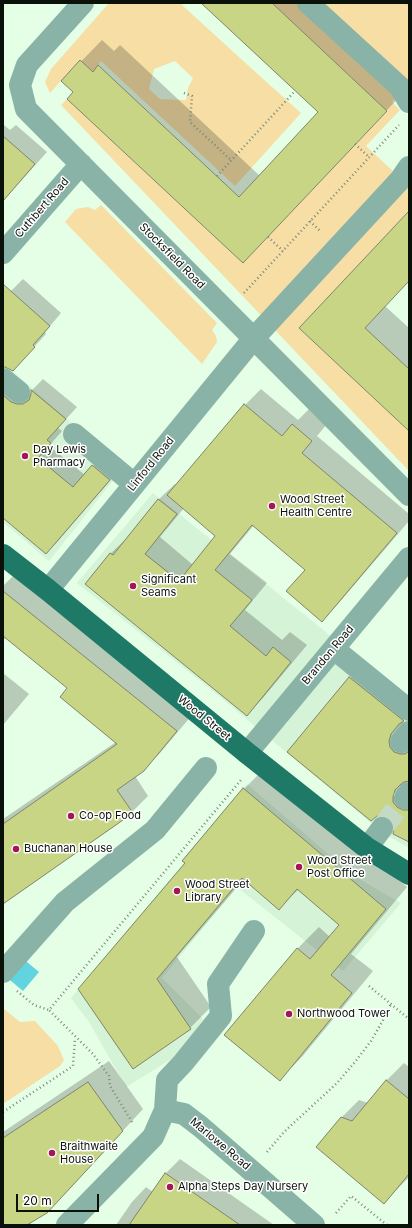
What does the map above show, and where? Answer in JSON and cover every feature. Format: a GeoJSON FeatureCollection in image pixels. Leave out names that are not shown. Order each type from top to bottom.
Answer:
{"type":"FeatureCollection","features":[{"type":"Feature","properties":{"kind":"main road","name":"Wood Street"},"geometry":{"type":"LineString","coordinates":[[3,555],[252,757],[367,848],[409,874]]}},
{"type":"Feature","properties":{"kind":"street","name":"Stocksfield Road"},"geometry":{"type":"LineString","coordinates":[[83,3],[27,65],[20,85],[26,109],[409,495]]}},
{"type":"Feature","properties":{"kind":"street"},"geometry":{"type":"LineString","coordinates":[[308,3],[400,88],[409,102]]}},
{"type":"Feature","properties":{"kind":"street","name":"Cuthbert Road"},"geometry":{"type":"LineString","coordinates":[[3,253],[81,164]]}},
{"type":"Feature","properties":{"kind":"street","name":"Linford Road"},"geometry":{"type":"LineString","coordinates":[[48,590],[254,338],[400,180],[409,167]]}},
{"type":"Feature","properties":{"kind":"street"},"geometry":{"type":"LineString","coordinates":[[74,434],[134,484]]}},
{"type":"Feature","properties":{"kind":"street","name":"Brandon Road"},"geometry":{"type":"LineString","coordinates":[[252,757],[334,649],[409,558]]}},
{"type":"Feature","properties":{"kind":"street"},"geometry":{"type":"LineString","coordinates":[[334,649],[409,710]]}},
{"type":"Feature","properties":{"kind":"street"},"geometry":{"type":"LineString","coordinates":[[3,972],[65,902],[155,830],[206,768]]}},
{"type":"Feature","properties":{"kind":"street"},"geometry":{"type":"LineString","coordinates":[[367,848],[382,828]]}},
{"type":"Feature","properties":{"kind":"street"},"geometry":{"type":"LineString","coordinates":[[67,1225],[153,1137],[165,1110],[167,1080],[183,1063],[221,1016],[218,984],[254,931]]}},
{"type":"Feature","properties":{"kind":"street","name":"Marlowe Road"},"geometry":{"type":"LineString","coordinates":[[165,1110],[184,1114],[202,1127],[314,1225]]}},
{"type":"Feature","properties":{"kind":"path"},"geometry":{"type":"LineString","coordinates":[[216,176],[295,91]]}},
{"type":"Feature","properties":{"kind":"path"},"geometry":{"type":"LineString","coordinates":[[184,93],[192,96],[190,122],[231,160]]}},
{"type":"Feature","properties":{"kind":"path"},"geometry":{"type":"LineString","coordinates":[[227,311],[399,124]]}},
{"type":"Feature","properties":{"kind":"path"},"geometry":{"type":"LineString","coordinates":[[355,144],[369,157]]}},
{"type":"Feature","properties":{"kind":"path"},"geometry":{"type":"LineString","coordinates":[[268,237],[283,251]]}},
{"type":"Feature","properties":{"kind":"path"},"geometry":{"type":"LineString","coordinates":[[49,1010],[252,757]]}},
{"type":"Feature","properties":{"kind":"path"},"geometry":{"type":"LineString","coordinates":[[369,986],[409,1019]]}},
{"type":"Feature","properties":{"kind":"path"},"geometry":{"type":"LineString","coordinates":[[15,990],[34,1005],[49,1010],[93,1054],[109,1076],[110,1086],[145,1145]]}},
{"type":"Feature","properties":{"kind":"path"},"geometry":{"type":"LineString","coordinates":[[251,1170],[284,1132],[337,1083],[355,1062],[371,1041],[391,1004]]}},
{"type":"Feature","properties":{"kind":"path"},"geometry":{"type":"LineString","coordinates":[[3,1112],[73,1066],[75,1037]]}},
{"type":"Feature","properties":{"kind":"path"},"geometry":{"type":"LineString","coordinates":[[336,1214],[351,1196],[387,1225]]}},
{"type":"Feature","properties":{"kind":"shaded area"},"geometry":{"type":"Polygon","coordinates":[[[109,3],[184,3],[182,5],[301,113],[235,186],[101,61],[93,72],[80,60],[50,93],[45,82],[51,69],[109,3]],[[175,61],[154,69],[149,89],[160,99],[186,100],[188,88],[193,78],[175,61]]]}},
{"type":"Feature","properties":{"kind":"shaded area"},"geometry":{"type":"Polygon","coordinates":[[[272,3],[297,3],[307,12],[316,3],[409,3],[409,83],[392,102],[400,110],[366,146],[409,186],[409,211],[299,328],[409,431],[409,471],[61,105],[67,99],[243,263],[387,111],[272,3]]]}},
{"type":"Feature","properties":{"kind":"shaded area"},"geometry":{"type":"Polygon","coordinates":[[[101,205],[217,323],[212,330],[216,336],[217,342],[202,364],[65,222],[76,209],[88,207],[95,210],[101,205]]]}},
{"type":"Feature","properties":{"kind":"shaded area"},"geometry":{"type":"Polygon","coordinates":[[[3,363],[123,468],[49,561],[3,522],[3,363]]]}},
{"type":"Feature","properties":{"kind":"shaded area"},"geometry":{"type":"Polygon","coordinates":[[[153,493],[409,699],[409,848],[383,833],[213,691],[77,583],[153,493]]]}},
{"type":"Feature","properties":{"kind":"shaded area"},"geometry":{"type":"Polygon","coordinates":[[[247,784],[354,876],[401,903],[343,971],[237,887],[162,978],[203,1019],[183,1052],[126,1087],[89,1022],[71,998],[184,863],[182,860],[247,784]]]}},
{"type":"Feature","properties":{"kind":"shaded area"},"geometry":{"type":"Polygon","coordinates":[[[3,1008],[20,1022],[35,1021],[58,1046],[64,1060],[60,1066],[3,1104],[3,1008]]]}},
{"type":"Feature","properties":{"kind":"water"},"geometry":{"type":"Polygon","coordinates":[[[21,957],[39,972],[23,991],[5,976],[21,957]]]}},
{"type":"Feature","properties":{"kind":"building"},"geometry":{"type":"Polygon","coordinates":[[[201,3],[272,3],[387,111],[243,263],[67,99],[73,92],[61,81],[80,60],[93,72],[98,65],[239,197],[318,112],[201,3]]]}},
{"type":"Feature","properties":{"kind":"building"},"geometry":{"type":"Polygon","coordinates":[[[3,136],[35,164],[3,201],[3,136]]]}},
{"type":"Feature","properties":{"kind":"building"},"geometry":{"type":"Polygon","coordinates":[[[409,211],[409,281],[365,328],[409,369],[409,431],[299,328],[409,211]]]}},
{"type":"Feature","properties":{"kind":"building"},"geometry":{"type":"Polygon","coordinates":[[[3,284],[50,326],[33,345],[35,347],[13,371],[3,367],[3,284]]]}},
{"type":"Feature","properties":{"kind":"building"},"geometry":{"type":"Polygon","coordinates":[[[31,390],[66,419],[47,440],[51,443],[38,458],[73,487],[92,465],[110,480],[46,554],[3,518],[3,395],[11,402],[23,404],[29,400],[31,390]]]}},
{"type":"Feature","properties":{"kind":"building"},"geometry":{"type":"Polygon","coordinates":[[[244,404],[282,436],[292,424],[312,441],[302,453],[397,533],[322,622],[286,591],[305,570],[252,525],[215,570],[252,600],[230,626],[266,656],[273,647],[291,662],[247,716],[85,584],[110,553],[113,555],[158,499],[177,514],[145,554],[179,581],[215,536],[167,495],[244,404]]]}},
{"type":"Feature","properties":{"kind":"building"},"geometry":{"type":"Polygon","coordinates":[[[3,591],[177,731],[144,771],[117,790],[133,813],[3,904],[3,824],[117,744],[60,697],[67,688],[3,636],[3,591]]]}},
{"type":"Feature","properties":{"kind":"building"},"geometry":{"type":"Polygon","coordinates":[[[349,677],[404,721],[399,724],[391,734],[389,741],[390,747],[394,752],[405,754],[409,751],[409,781],[404,782],[395,790],[393,802],[397,807],[403,810],[409,810],[409,842],[393,834],[394,823],[390,818],[377,816],[371,821],[287,752],[349,677]]]}},
{"type":"Feature","properties":{"kind":"building"},"geometry":{"type":"Polygon","coordinates":[[[243,788],[386,909],[331,975],[352,993],[280,1081],[224,1035],[297,948],[310,959],[339,925],[297,889],[279,910],[242,878],[157,979],[191,1029],[133,1069],[78,989],[185,863],[182,861],[243,788]]]}},
{"type":"Feature","properties":{"kind":"building"},"geometry":{"type":"Polygon","coordinates":[[[386,1080],[409,1099],[409,1174],[384,1204],[316,1147],[341,1117],[352,1121],[386,1080]]]}},
{"type":"Feature","properties":{"kind":"building","name":"Braithwaite House"},"geometry":{"type":"Polygon","coordinates":[[[88,1082],[123,1131],[47,1213],[27,1225],[3,1225],[3,1138],[88,1082]]]}},
{"type":"Feature","properties":{"kind":"building","name":"Alpha Steps Day Nursery"},"geometry":{"type":"Polygon","coordinates":[[[165,1173],[240,1225],[129,1225],[165,1173]]]}},
{"type":"Feature","properties":{"kind":"tunnel"},"geometry":{"type":"LineString","coordinates":[[382,828],[405,798]]}},
{"type":"Feature","properties":{"kind":"place","name":"Day Lewis Pharmacy"},"geometry":{"type":"Point","coordinates":[25,456]}},
{"type":"Feature","properties":{"kind":"place","name":"Wood Street Health Centre"},"geometry":{"type":"Point","coordinates":[272,506]}},
{"type":"Feature","properties":{"kind":"place","name":"Significant Seams"},"geometry":{"type":"Point","coordinates":[133,586]}},
{"type":"Feature","properties":{"kind":"place","name":"Co-op Food"},"geometry":{"type":"Point","coordinates":[71,816]}},
{"type":"Feature","properties":{"kind":"place","name":"Buchanan House"},"geometry":{"type":"Point","coordinates":[16,849]}},
{"type":"Feature","properties":{"kind":"place","name":"Wood Street Post Office"},"geometry":{"type":"Point","coordinates":[299,867]}},
{"type":"Feature","properties":{"kind":"place","name":"Wood Street Library"},"geometry":{"type":"Point","coordinates":[177,891]}},
{"type":"Feature","properties":{"kind":"place","name":"Northwood Tower"},"geometry":{"type":"Point","coordinates":[289,1014]}},
{"type":"Feature","properties":{"kind":"place","name":"Braithwaite House"},"geometry":{"type":"Point","coordinates":[52,1153]}},
{"type":"Feature","properties":{"kind":"place","name":"Alpha Steps Day Nursery"},"geometry":{"type":"Point","coordinates":[170,1187]}}]}
